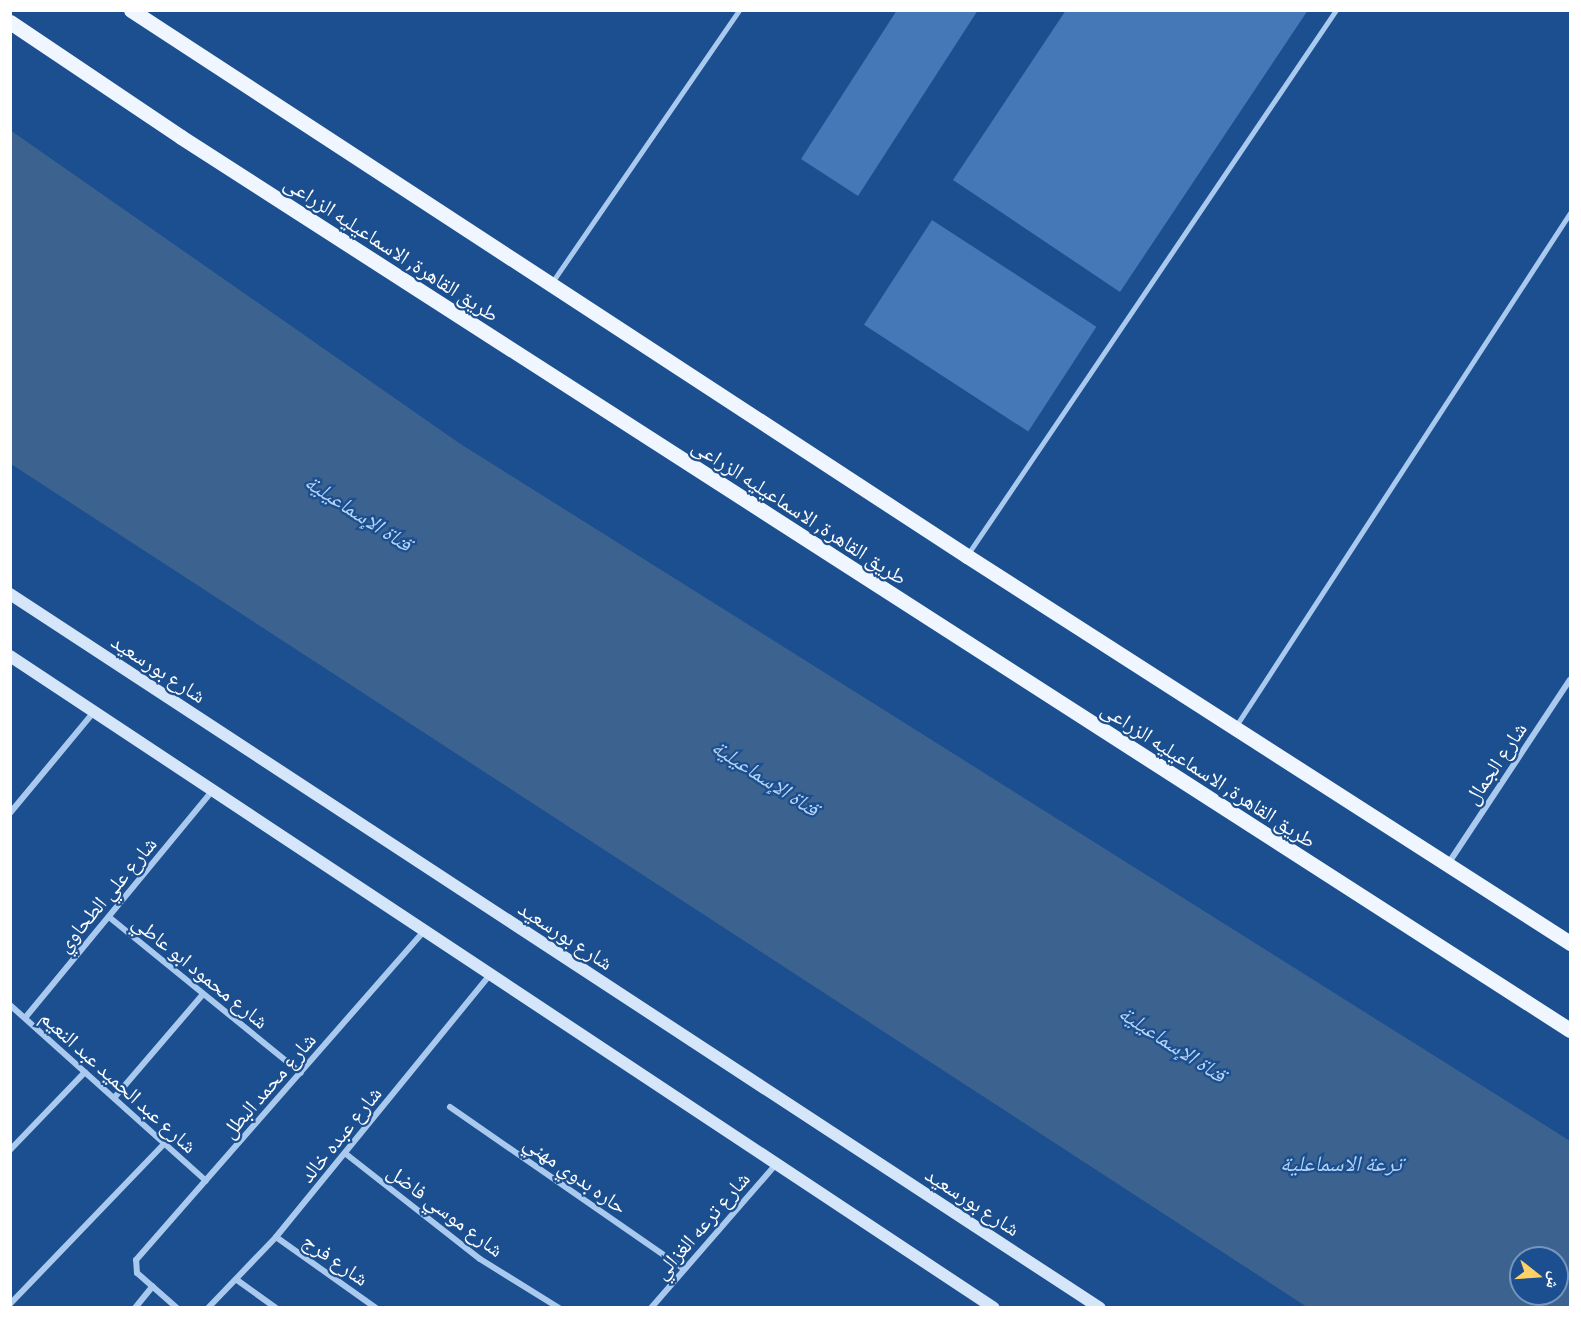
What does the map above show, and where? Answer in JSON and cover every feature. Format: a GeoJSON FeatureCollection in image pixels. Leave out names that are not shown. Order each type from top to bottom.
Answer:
{"type":"FeatureCollection","features":[{"type":"Feature","properties":{"kind":"main road"},"geometry":{"type":"LineString","coordinates":[[131,10],[550,286],[1570,943]]}},
{"type":"Feature","properties":{"kind":"main road","name":"طريق القاهرة, الاسماعيليه الزراعى"},"geometry":{"type":"LineString","coordinates":[[10,22],[181,137],[1570,1030]]}},
{"type":"Feature","properties":{"kind":"main road","name":"شارع بورسعيد"},"geometry":{"type":"LineString","coordinates":[[10,594],[1100,1308]]}},
{"type":"Feature","properties":{"kind":"main road"},"geometry":{"type":"LineString","coordinates":[[10,656],[994,1308]]}},
{"type":"Feature","properties":{"kind":"street","name":"شارع الجمال"},"geometry":{"type":"LineString","coordinates":[[1448,864],[1570,680]]}},
{"type":"Feature","properties":{"kind":"street"},"geometry":{"type":"LineString","coordinates":[[10,813],[94,711]]}},
{"type":"Feature","properties":{"kind":"street","name":"شارع علي الطحاوي"},"geometry":{"type":"LineString","coordinates":[[25,1018],[213,790]]}},
{"type":"Feature","properties":{"kind":"street","name":"شارع محمود ابو عاطي"},"geometry":{"type":"LineString","coordinates":[[109,917],[301,1073]]}},
{"type":"Feature","properties":{"kind":"street","name":"شارع محمد البطل"},"geometry":{"type":"LineString","coordinates":[[153,1286],[137,1272],[136,1260],[425,931]]}},
{"type":"Feature","properties":{"kind":"street","name":"شارع عبده خالد"},"geometry":{"type":"LineString","coordinates":[[208,1308],[276,1237],[490,975]]}},
{"type":"Feature","properties":{"kind":"street"},"geometry":{"type":"LineString","coordinates":[[114,1098],[203,994]]}},
{"type":"Feature","properties":{"kind":"street","name":"شارع عبد الحميد عبد النعيم"},"geometry":{"type":"LineString","coordinates":[[10,1005],[206,1181]]}},
{"type":"Feature","properties":{"kind":"street"},"geometry":{"type":"LineString","coordinates":[[10,1150],[85,1072]]}},
{"type":"Feature","properties":{"kind":"street","name":"حاره بدوي مهني"},"geometry":{"type":"LineString","coordinates":[[450,1107],[684,1269]]}},
{"type":"Feature","properties":{"kind":"street"},"geometry":{"type":"LineString","coordinates":[[10,1304],[164,1144]]}},
{"type":"Feature","properties":{"kind":"street","name":"شارع موسي فاضل"},"geometry":{"type":"LineString","coordinates":[[346,1154],[480,1259],[559,1308]]}},
{"type":"Feature","properties":{"kind":"street","name":"شارع ترعه الغزالي"},"geometry":{"type":"LineString","coordinates":[[651,1308],[776,1164]]}},
{"type":"Feature","properties":{"kind":"street","name":"شارع فرج"},"geometry":{"type":"LineString","coordinates":[[276,1237],[376,1308]]}},
{"type":"Feature","properties":{"kind":"street"},"geometry":{"type":"LineString","coordinates":[[237,1280],[276,1308]]}},
{"type":"Feature","properties":{"kind":"street"},"geometry":{"type":"LineString","coordinates":[[135,1308],[153,1286],[177,1308]]}},
{"type":"Feature","properties":{"kind":"lane"},"geometry":{"type":"LineString","coordinates":[[550,286],[738,10]]}},
{"type":"Feature","properties":{"kind":"lane"},"geometry":{"type":"LineString","coordinates":[[967,556],[1335,10]]}},
{"type":"Feature","properties":{"kind":"lane"},"geometry":{"type":"LineString","coordinates":[[1234,728],[1570,213]]}},
{"type":"Feature","properties":{"kind":"water","name":"ترعة الاسماعلية"},"geometry":{"type":"Polygon","coordinates":[[[10,130],[459,443],[1570,1141],[1570,1307],[1307,1307],[11,464],[10,130]]]}},
{"type":"Feature","properties":{"kind":"building"},"geometry":{"type":"Polygon","coordinates":[[[897,10],[978,10],[858,196],[801,159],[897,10]]]}},
{"type":"Feature","properties":{"kind":"building"},"geometry":{"type":"Polygon","coordinates":[[[1066,10],[1308,10],[1120,292],[953,180],[1066,10]]]}},
{"type":"Feature","properties":{"kind":"building"},"geometry":{"type":"Polygon","coordinates":[[[932,220],[1096,327],[1028,432],[864,325],[932,220]]]}},
{"type":"Feature","properties":{"kind":"water label","name":"قناة الإسماعيلية"},"geometry":{"type":"Point","coordinates":[359,512]}},
{"type":"Feature","properties":{"kind":"water label","name":"قناة الإسماعيلية"},"geometry":{"type":"Point","coordinates":[766,777]}},
{"type":"Feature","properties":{"kind":"water label","name":"قناة الإسماعيلية"},"geometry":{"type":"Point","coordinates":[1173,1043]}}]}
